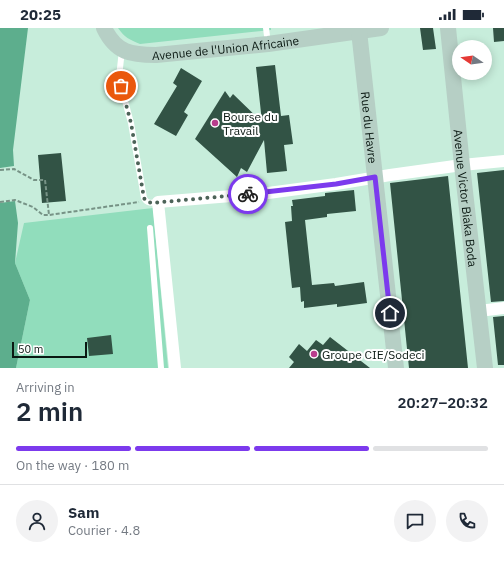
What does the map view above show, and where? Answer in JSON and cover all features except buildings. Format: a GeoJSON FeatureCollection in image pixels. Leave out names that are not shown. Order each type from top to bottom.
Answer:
{"type":"FeatureCollection","features":[{"type":"Feature","properties":{"kind":"main road"},"geometry":{"type":"LineString","coordinates":[[104,28],[112,42],[122,50]]}},
{"type":"Feature","properties":{"kind":"main road","name":"Avenue de l'Union Africaine"},"geometry":{"type":"LineString","coordinates":[[122,50],[138,55],[156,55],[212,50],[267,36],[359,31],[381,28]]}},
{"type":"Feature","properties":{"kind":"main road","name":"Avenue Victor Biaka Boda"},"geometry":{"type":"LineString","coordinates":[[448,28],[485,368]]}},
{"type":"Feature","properties":{"kind":"main road","name":"Rue du Havre"},"geometry":{"type":"LineString","coordinates":[[359,31],[396,368]]}},
{"type":"Feature","properties":{"kind":"street"},"geometry":{"type":"LineString","coordinates":[[175,368],[158,202],[336,184],[462,165],[504,161]]}},
{"type":"Feature","properties":{"kind":"street"},"geometry":{"type":"LineString","coordinates":[[479,311],[504,308]]}},
{"type":"Feature","properties":{"kind":"lane"},"geometry":{"type":"LineString","coordinates":[[122,50],[120,68],[121,86],[131,123],[144,198],[146,201],[152,203],[158,202]]}},
{"type":"Feature","properties":{"kind":"lane"},"geometry":{"type":"LineString","coordinates":[[150,228],[162,368]]}},
{"type":"Feature","properties":{"kind":"path"},"geometry":{"type":"LineString","coordinates":[[0,170],[14,169],[34,180],[45,180],[49,215]]}},
{"type":"Feature","properties":{"kind":"path"},"geometry":{"type":"LineString","coordinates":[[0,202],[15,200],[33,207],[43,214],[49,215],[146,201]]}},
{"type":"Feature","properties":{"kind":"shaded area"},"geometry":{"type":"Polygon","coordinates":[[[0,28],[28,28],[13,150],[14,166],[0,168],[0,28]]]}},
{"type":"Feature","properties":{"kind":"shaded area"},"geometry":{"type":"Polygon","coordinates":[[[118,28],[271,28],[271,30],[140,44],[128,38],[118,28]]]}},
{"type":"Feature","properties":{"kind":"shaded area"},"geometry":{"type":"Polygon","coordinates":[[[15,201],[18,223],[15,263],[30,300],[16,368],[0,368],[0,203],[15,201]]]}},
{"type":"Feature","properties":{"kind":"shaded area"},"geometry":{"type":"Polygon","coordinates":[[[153,208],[168,368],[16,368],[30,300],[15,263],[24,223],[153,208]]]}},
{"type":"Feature","properties":{"kind":"way so far"},"geometry":{"type":"LineString","coordinates":[[121,86],[131,123],[144,198],[146,201],[152,203],[248,194]]}},
{"type":"Feature","properties":{"kind":"place","name":"Bourse du Travail"},"geometry":{"type":"Point","coordinates":[215,123]}},
{"type":"Feature","properties":{"kind":"place","name":"Groupe CIE/Sodeci"},"geometry":{"type":"Point","coordinates":[314,354]}},
{"type":"Feature","properties":{"kind":"route"},"geometry":{"type":"LineString","coordinates":[[248,194],[336,184],[375,177],[390,313]]}}]}
